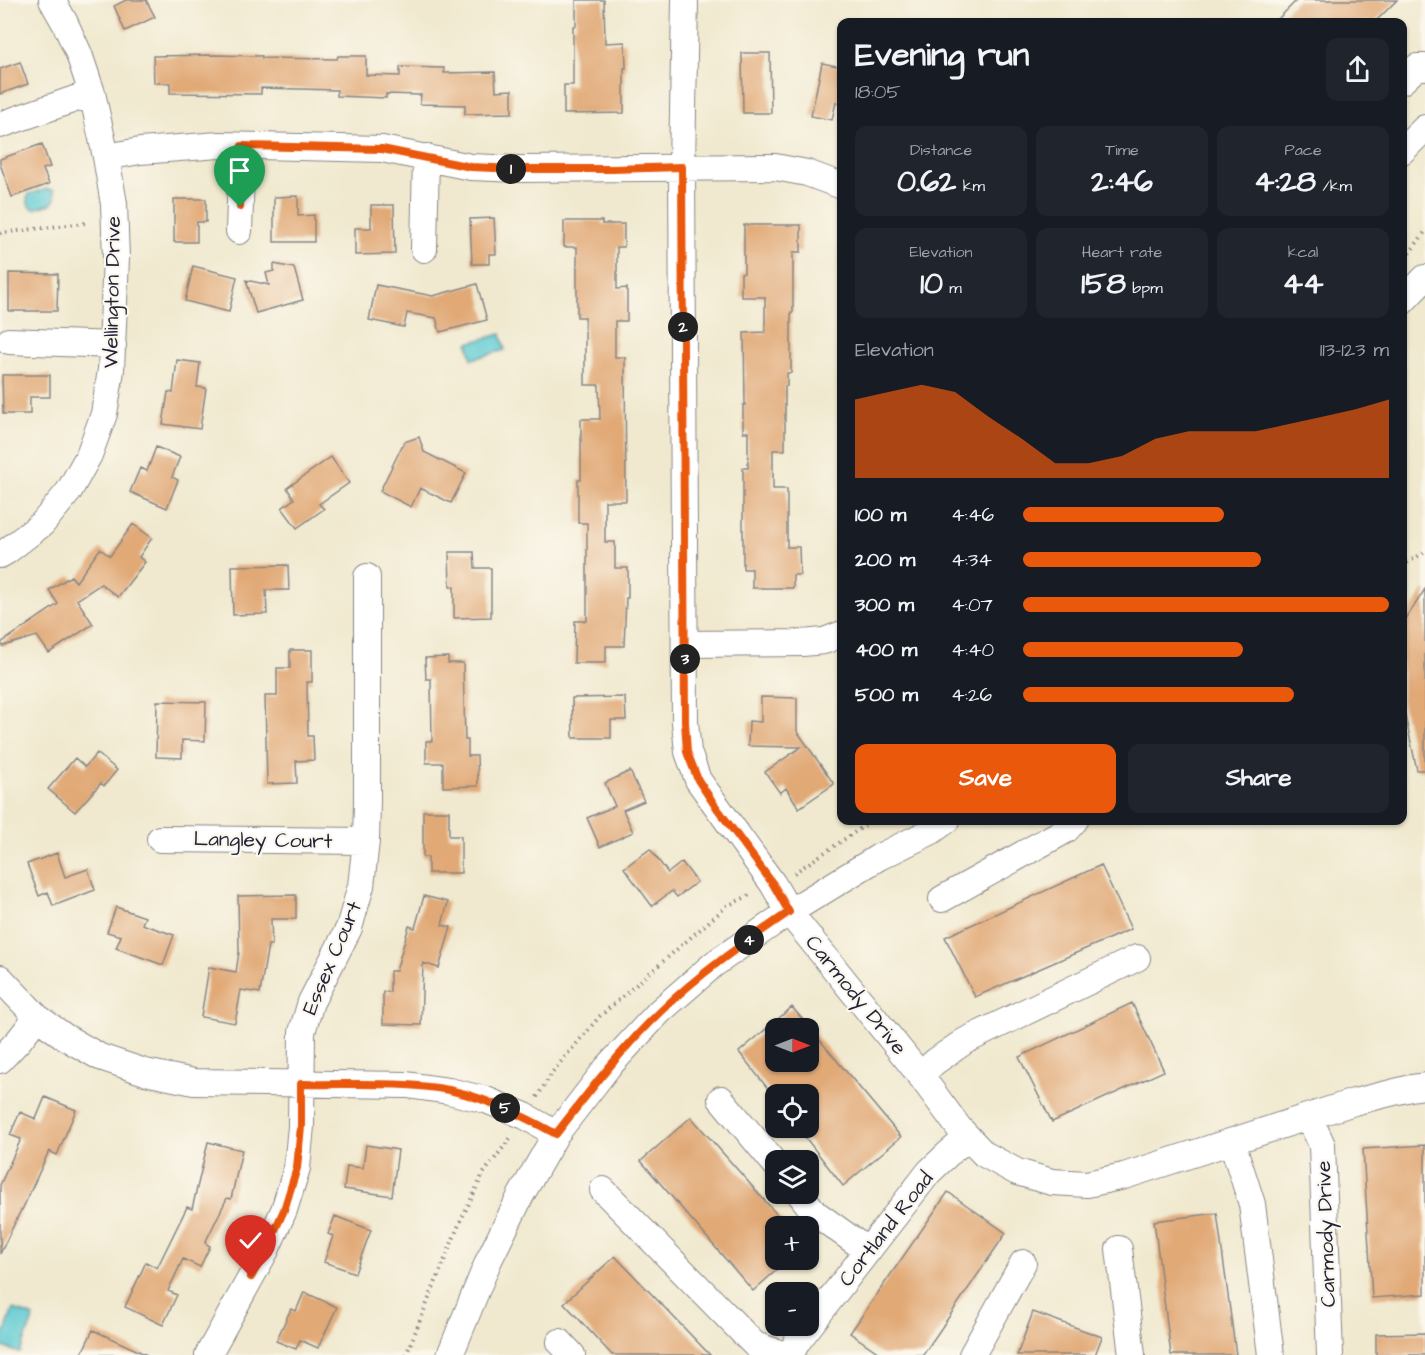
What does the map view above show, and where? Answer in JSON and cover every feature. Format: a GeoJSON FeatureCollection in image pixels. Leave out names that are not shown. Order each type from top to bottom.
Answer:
{"type":"FeatureCollection","features":[{"type":"Feature","properties":{"kind":"street","name":"Wellington Drive"},"geometry":{"type":"LineString","coordinates":[[0,555],[42,524],[71,488],[89,455],[104,414],[111,370],[116,258],[114,204],[92,93],[79,54],[52,0]]}},
{"type":"Feature","properties":{"kind":"street","name":"Carmody Drive"},"geometry":{"type":"LineString","coordinates":[[684,0],[682,167],[685,731],[687,752],[698,780],[714,804],[773,884],[789,912],[920,1075],[967,1138],[984,1154],[1017,1172],[1052,1182],[1087,1184],[1124,1176],[1354,1102],[1425,1086]]}},
{"type":"Feature","properties":{"kind":"street"},"geometry":{"type":"LineString","coordinates":[[1407,76],[1417,67],[1425,67]]}},
{"type":"Feature","properties":{"kind":"street"},"geometry":{"type":"LineString","coordinates":[[0,125],[92,93]]}},
{"type":"Feature","properties":{"kind":"street"},"geometry":{"type":"LineString","coordinates":[[1407,146],[1425,128]]}},
{"type":"Feature","properties":{"kind":"street"},"geometry":{"type":"LineString","coordinates":[[106,157],[140,151],[219,145],[382,149],[471,167],[612,169],[775,167],[802,172],[837,184]]}},
{"type":"Feature","properties":{"kind":"street"},"geometry":{"type":"LineString","coordinates":[[239,231],[242,146]]}},
{"type":"Feature","properties":{"kind":"street"},"geometry":{"type":"LineString","coordinates":[[424,249],[426,157]]}},
{"type":"Feature","properties":{"kind":"street"},"geometry":{"type":"LineString","coordinates":[[9,341],[113,345]]}},
{"type":"Feature","properties":{"kind":"street","name":"Essex Court"},"geometry":{"type":"LineString","coordinates":[[208,1355],[266,1250],[284,1210],[297,1168],[301,1117],[302,1032],[311,1002],[349,928],[361,886],[366,841],[367,801],[367,577]]}},
{"type":"Feature","properties":{"kind":"street"},"geometry":{"type":"LineString","coordinates":[[685,644],[803,643],[824,641],[837,636]]}},
{"type":"Feature","properties":{"kind":"street"},"geometry":{"type":"LineString","coordinates":[[450,1355],[492,1253],[521,1195],[556,1134],[608,1068],[660,1011],[714,964],[789,912],[870,862],[940,825]]}},
{"type":"Feature","properties":{"kind":"street"},"geometry":{"type":"LineString","coordinates":[[942,899],[1066,830],[1070,825]]}},
{"type":"Feature","properties":{"kind":"street","name":"Langley Court"},"geometry":{"type":"LineString","coordinates":[[160,839],[366,841]]}},
{"type":"Feature","properties":{"kind":"street"},"geometry":{"type":"LineString","coordinates":[[920,1075],[965,1041],[1137,958]]}},
{"type":"Feature","properties":{"kind":"street"},"geometry":{"type":"LineString","coordinates":[[0,978],[37,1017],[65,1037],[100,1057],[145,1072],[194,1082],[407,1085],[449,1090],[525,1116],[556,1134]]}},
{"type":"Feature","properties":{"kind":"street"},"geometry":{"type":"LineString","coordinates":[[0,1060],[37,1017]]}},
{"type":"Feature","properties":{"kind":"street"},"geometry":{"type":"LineString","coordinates":[[721,1099],[765,1152]]}},
{"type":"Feature","properties":{"kind":"street","name":"Carmody Drive"},"geometry":{"type":"LineString","coordinates":[[1309,1117],[1322,1145],[1330,1355]]}},
{"type":"Feature","properties":{"kind":"street","name":"Cortland Road"},"geometry":{"type":"LineString","coordinates":[[788,1355],[929,1172],[967,1138]]}},
{"type":"Feature","properties":{"kind":"street"},"geometry":{"type":"LineString","coordinates":[[1232,1142],[1252,1204],[1271,1355]]}},
{"type":"Feature","properties":{"kind":"street"},"geometry":{"type":"LineString","coordinates":[[603,1190],[755,1345],[788,1355]]}},
{"type":"Feature","properties":{"kind":"street"},"geometry":{"type":"LineString","coordinates":[[808,1204],[816,1213],[868,1251]]}},
{"type":"Feature","properties":{"kind":"street"},"geometry":{"type":"LineString","coordinates":[[1119,1249],[1132,1355]]}},
{"type":"Feature","properties":{"kind":"street"},"geometry":{"type":"LineString","coordinates":[[972,1355],[1023,1263]]}},
{"type":"Feature","properties":{"kind":"path"},"geometry":{"type":"LineString","coordinates":[[0,232],[85,223]]}},
{"type":"Feature","properties":{"kind":"path"},"geometry":{"type":"LineString","coordinates":[[1407,257],[1425,232]]}},
{"type":"Feature","properties":{"kind":"path"},"geometry":{"type":"LineString","coordinates":[[1407,563],[1425,552]]}},
{"type":"Feature","properties":{"kind":"water"},"geometry":{"type":"Polygon","coordinates":[[[47,189],[54,190],[55,199],[51,204],[34,209],[29,206],[27,199],[29,194],[47,189]]]}},
{"type":"Feature","properties":{"kind":"water"},"geometry":{"type":"Polygon","coordinates":[[[501,334],[505,350],[472,359],[468,343],[501,334]]]}},
{"type":"Feature","properties":{"kind":"water"},"geometry":{"type":"Polygon","coordinates":[[[13,1309],[34,1317],[20,1353],[0,1346],[13,1309]]]}},
{"type":"Feature","properties":{"kind":"building"},"geometry":{"type":"Polygon","coordinates":[[[126,0],[146,0],[155,17],[125,31],[114,6],[126,0]]]}},
{"type":"Feature","properties":{"kind":"building"},"geometry":{"type":"Polygon","coordinates":[[[576,0],[604,0],[605,43],[625,42],[624,113],[564,114],[564,85],[573,85],[573,26],[576,26],[576,0]]]}},
{"type":"Feature","properties":{"kind":"building"},"geometry":{"type":"Polygon","coordinates":[[[1297,0],[1397,0],[1379,18],[1279,18],[1297,0]]]}},
{"type":"Feature","properties":{"kind":"building"},"geometry":{"type":"Polygon","coordinates":[[[742,53],[770,53],[771,113],[743,113],[742,53]]]}},
{"type":"Feature","properties":{"kind":"building"},"geometry":{"type":"Polygon","coordinates":[[[214,55],[337,59],[338,56],[366,56],[366,75],[400,76],[400,67],[444,68],[444,73],[495,72],[496,91],[512,90],[512,113],[465,114],[465,105],[420,104],[421,95],[386,94],[386,98],[337,96],[337,90],[261,88],[261,94],[170,93],[170,83],[154,83],[153,56],[214,55]]]}},
{"type":"Feature","properties":{"kind":"building"},"geometry":{"type":"Polygon","coordinates":[[[20,62],[28,84],[0,94],[0,69],[20,62]]]}},
{"type":"Feature","properties":{"kind":"building"},"geometry":{"type":"Polygon","coordinates":[[[822,63],[837,66],[837,102],[832,120],[811,116],[822,63]]]}},
{"type":"Feature","properties":{"kind":"building"},"geometry":{"type":"Polygon","coordinates":[[[42,144],[50,167],[43,169],[49,184],[12,197],[0,159],[42,144]]]}},
{"type":"Feature","properties":{"kind":"building"},"geometry":{"type":"Polygon","coordinates":[[[298,196],[298,216],[314,215],[314,242],[274,242],[274,197],[298,196]]]}},
{"type":"Feature","properties":{"kind":"building"},"geometry":{"type":"Polygon","coordinates":[[[174,199],[206,199],[206,222],[197,222],[197,242],[174,242],[174,199]]]}},
{"type":"Feature","properties":{"kind":"building"},"geometry":{"type":"Polygon","coordinates":[[[371,205],[394,205],[395,254],[355,255],[355,228],[371,228],[371,205]]]}},
{"type":"Feature","properties":{"kind":"building"},"geometry":{"type":"Polygon","coordinates":[[[494,218],[496,254],[489,254],[489,264],[472,264],[470,219],[494,218]]]}},
{"type":"Feature","properties":{"kind":"building"},"geometry":{"type":"Polygon","coordinates":[[[564,221],[602,221],[602,224],[624,224],[624,247],[617,247],[617,289],[627,288],[627,321],[615,321],[615,357],[625,357],[626,501],[605,501],[605,542],[615,542],[615,568],[628,568],[628,598],[626,598],[624,646],[606,646],[606,663],[574,663],[575,621],[587,621],[587,523],[578,523],[581,419],[600,419],[599,385],[585,385],[585,317],[577,317],[577,247],[564,247],[564,221]]]}},
{"type":"Feature","properties":{"kind":"building"},"geometry":{"type":"Polygon","coordinates":[[[744,225],[801,225],[801,252],[793,252],[791,373],[787,373],[787,386],[785,386],[785,450],[773,450],[773,489],[787,489],[787,547],[799,547],[800,575],[793,575],[793,588],[752,588],[752,569],[743,569],[743,468],[748,468],[748,432],[743,432],[744,333],[765,332],[765,297],[741,297],[741,273],[744,273],[744,225]]]}},
{"type":"Feature","properties":{"kind":"building"},"geometry":{"type":"Polygon","coordinates":[[[274,264],[294,268],[303,300],[256,313],[246,280],[269,285],[266,273],[274,271],[274,264]]]}},
{"type":"Feature","properties":{"kind":"building"},"geometry":{"type":"Polygon","coordinates":[[[193,266],[237,277],[229,312],[185,301],[193,266]]]}},
{"type":"Feature","properties":{"kind":"building"},"geometry":{"type":"Polygon","coordinates":[[[9,273],[58,274],[57,311],[9,311],[9,273]]]}},
{"type":"Feature","properties":{"kind":"building"},"geometry":{"type":"Polygon","coordinates":[[[477,284],[487,320],[440,332],[436,318],[407,313],[404,327],[369,320],[376,285],[433,296],[477,284]]]}},
{"type":"Feature","properties":{"kind":"building"},"geometry":{"type":"Polygon","coordinates":[[[177,360],[200,363],[197,387],[206,388],[200,429],[163,424],[168,392],[173,393],[177,360]]]}},
{"type":"Feature","properties":{"kind":"building"},"geometry":{"type":"Polygon","coordinates":[[[2,375],[50,375],[50,397],[30,397],[30,414],[3,414],[2,375]]]}},
{"type":"Feature","properties":{"kind":"building"},"geometry":{"type":"Polygon","coordinates":[[[419,437],[424,452],[466,473],[451,503],[420,488],[411,507],[380,491],[404,442],[419,437]]]}},
{"type":"Feature","properties":{"kind":"building"},"geometry":{"type":"Polygon","coordinates":[[[156,447],[180,457],[172,477],[178,480],[167,508],[130,492],[140,468],[147,471],[156,447]]]}},
{"type":"Feature","properties":{"kind":"building"},"geometry":{"type":"Polygon","coordinates":[[[331,457],[349,483],[319,504],[324,509],[297,528],[282,508],[294,499],[287,488],[331,457]]]}},
{"type":"Feature","properties":{"kind":"building"},"geometry":{"type":"Polygon","coordinates":[[[133,524],[152,538],[139,557],[145,562],[118,597],[101,584],[77,600],[93,624],[49,653],[37,636],[3,646],[1,643],[58,604],[49,590],[71,576],[76,582],[100,549],[110,556],[133,524]]]}},
{"type":"Feature","properties":{"kind":"building"},"geometry":{"type":"Polygon","coordinates":[[[449,552],[474,552],[475,568],[491,568],[491,617],[454,618],[454,587],[450,587],[449,552]]]}},
{"type":"Feature","properties":{"kind":"building"},"geometry":{"type":"Polygon","coordinates":[[[288,565],[289,590],[266,590],[267,614],[233,615],[232,566],[288,565]]]}},
{"type":"Feature","properties":{"kind":"building"},"geometry":{"type":"Polygon","coordinates":[[[1425,589],[1425,770],[1417,770],[1407,725],[1407,617],[1425,589]]]}},
{"type":"Feature","properties":{"kind":"building"},"geometry":{"type":"Polygon","coordinates":[[[290,650],[312,650],[312,682],[307,682],[308,736],[313,736],[314,760],[296,761],[297,783],[267,784],[265,696],[277,696],[277,668],[290,668],[290,650]]]}},
{"type":"Feature","properties":{"kind":"building"},"geometry":{"type":"Polygon","coordinates":[[[448,657],[448,663],[463,663],[465,740],[468,740],[468,756],[477,756],[478,786],[443,787],[443,763],[426,763],[426,741],[432,741],[431,679],[426,679],[425,658],[448,657]]]}},
{"type":"Feature","properties":{"kind":"building"},"geometry":{"type":"Polygon","coordinates":[[[625,697],[626,720],[611,720],[611,738],[573,738],[572,698],[625,697]]]}},
{"type":"Feature","properties":{"kind":"building"},"geometry":{"type":"Polygon","coordinates":[[[761,697],[797,698],[797,731],[834,784],[799,808],[786,788],[780,793],[765,772],[801,747],[748,746],[749,721],[761,722],[761,697]]]}},
{"type":"Feature","properties":{"kind":"building"},"geometry":{"type":"Polygon","coordinates":[[[157,701],[206,702],[205,741],[182,740],[182,758],[156,757],[157,701]]]}},
{"type":"Feature","properties":{"kind":"building"},"geometry":{"type":"Polygon","coordinates":[[[97,753],[117,770],[104,786],[101,783],[75,812],[48,789],[75,758],[85,767],[97,753]]]}},
{"type":"Feature","properties":{"kind":"building"},"geometry":{"type":"Polygon","coordinates":[[[630,771],[644,801],[623,810],[633,832],[600,847],[587,818],[615,806],[605,783],[630,771]]]}},
{"type":"Feature","properties":{"kind":"building"},"geometry":{"type":"Polygon","coordinates":[[[423,811],[449,811],[449,836],[461,836],[461,873],[428,873],[428,857],[423,857],[423,811]]]}},
{"type":"Feature","properties":{"kind":"building"},"geometry":{"type":"Polygon","coordinates":[[[650,849],[668,873],[682,862],[697,882],[677,897],[672,891],[652,906],[624,868],[650,849]]]}},
{"type":"Feature","properties":{"kind":"building"},"geometry":{"type":"Polygon","coordinates":[[[57,853],[65,877],[88,869],[95,890],[53,906],[48,892],[39,896],[27,864],[57,853]]]}},
{"type":"Feature","properties":{"kind":"building"},"geometry":{"type":"Polygon","coordinates":[[[1101,865],[1131,929],[975,997],[945,937],[1101,865]]]}},
{"type":"Feature","properties":{"kind":"building"},"geometry":{"type":"Polygon","coordinates":[[[296,895],[296,919],[271,919],[272,945],[268,945],[260,993],[241,990],[235,1023],[201,1017],[209,967],[236,972],[239,952],[238,896],[296,895]]]}},
{"type":"Feature","properties":{"kind":"building"},"geometry":{"type":"Polygon","coordinates":[[[424,896],[448,902],[442,925],[451,927],[439,968],[423,963],[421,1025],[383,1024],[383,992],[390,992],[390,971],[396,971],[409,926],[415,928],[424,896]]]}},
{"type":"Feature","properties":{"kind":"building"},"geometry":{"type":"Polygon","coordinates":[[[116,907],[145,917],[142,924],[174,935],[163,965],[116,948],[121,936],[107,932],[116,907]]]}},
{"type":"Feature","properties":{"kind":"building"},"geometry":{"type":"Polygon","coordinates":[[[1132,1003],[1164,1071],[1052,1122],[1019,1057],[1132,1003]]]}},
{"type":"Feature","properties":{"kind":"building"},"geometry":{"type":"Polygon","coordinates":[[[792,1007],[801,1018],[779,1018],[792,1007]]]}},
{"type":"Feature","properties":{"kind":"building"},"geometry":{"type":"Polygon","coordinates":[[[765,1030],[765,1072],[819,1072],[819,1039],[901,1137],[843,1186],[819,1155],[819,1150],[815,1150],[806,1138],[819,1138],[819,1084],[765,1085],[739,1052],[765,1030]]]}},
{"type":"Feature","properties":{"kind":"building"},"geometry":{"type":"Polygon","coordinates":[[[45,1097],[76,1110],[57,1155],[49,1151],[0,1254],[0,1185],[21,1139],[10,1135],[20,1112],[36,1119],[45,1097]]]}},
{"type":"Feature","properties":{"kind":"building"},"geometry":{"type":"Polygon","coordinates":[[[691,1117],[765,1201],[765,1204],[768,1204],[778,1216],[765,1216],[765,1270],[777,1270],[753,1291],[641,1161],[691,1117]]]}},
{"type":"Feature","properties":{"kind":"building"},"geometry":{"type":"Polygon","coordinates":[[[208,1142],[242,1150],[231,1199],[227,1198],[205,1243],[210,1246],[200,1267],[183,1259],[168,1291],[177,1295],[163,1325],[125,1307],[146,1262],[157,1268],[187,1207],[192,1209],[208,1142]]]}},
{"type":"Feature","properties":{"kind":"building"},"geometry":{"type":"Polygon","coordinates":[[[366,1145],[398,1150],[392,1196],[344,1189],[347,1166],[363,1168],[366,1145]]]}},
{"type":"Feature","properties":{"kind":"building"},"geometry":{"type":"Polygon","coordinates":[[[1425,1145],[1425,1294],[1372,1298],[1363,1149],[1425,1145]]]}},
{"type":"Feature","properties":{"kind":"building"},"geometry":{"type":"Polygon","coordinates":[[[948,1192],[1006,1233],[923,1355],[882,1355],[850,1333],[948,1192]]]}},
{"type":"Feature","properties":{"kind":"building"},"geometry":{"type":"Polygon","coordinates":[[[1217,1213],[1236,1355],[1171,1355],[1154,1221],[1217,1213]]]}},
{"type":"Feature","properties":{"kind":"building"},"geometry":{"type":"Polygon","coordinates":[[[335,1216],[371,1230],[355,1273],[324,1262],[333,1236],[328,1234],[335,1216]]]}},
{"type":"Feature","properties":{"kind":"building"},"geometry":{"type":"Polygon","coordinates":[[[615,1256],[710,1355],[612,1355],[564,1303],[615,1256]]]}},
{"type":"Feature","properties":{"kind":"building"},"geometry":{"type":"Polygon","coordinates":[[[304,1292],[337,1307],[318,1348],[300,1340],[296,1349],[276,1341],[291,1309],[296,1311],[304,1292]]]}},
{"type":"Feature","properties":{"kind":"building"},"geometry":{"type":"Polygon","coordinates":[[[1033,1312],[1102,1337],[1095,1355],[1017,1355],[1033,1312]]]}},
{"type":"Feature","properties":{"kind":"building"},"geometry":{"type":"Polygon","coordinates":[[[93,1330],[147,1355],[81,1355],[93,1330]]]}},
{"type":"Feature","properties":{"kind":"building"},"geometry":{"type":"Polygon","coordinates":[[[1425,1333],[1425,1355],[1376,1355],[1376,1334],[1425,1333]]]}},
{"type":"Feature","properties":{"kind":"route"},"geometry":{"type":"LineString","coordinates":[[240,207],[242,146],[382,149],[471,167],[519,169],[682,167],[687,752],[698,780],[773,884],[789,912],[714,964],[660,1011],[608,1068],[556,1134],[525,1116],[449,1090],[407,1085],[301,1084],[301,1126],[297,1168],[284,1210],[251,1277]]}}]}
